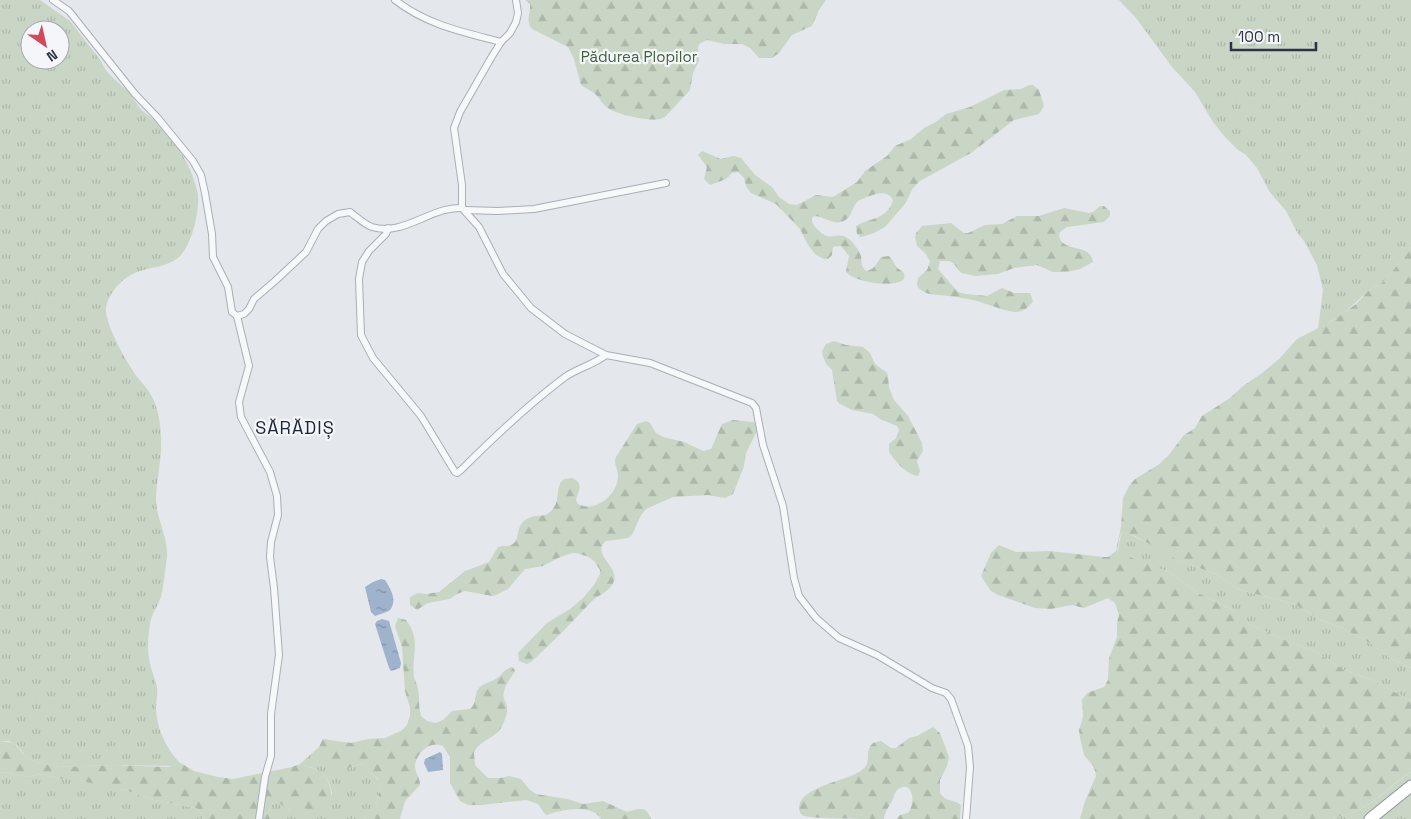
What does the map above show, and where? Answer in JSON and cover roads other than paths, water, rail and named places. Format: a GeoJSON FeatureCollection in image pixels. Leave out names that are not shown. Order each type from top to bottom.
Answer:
{"type":"FeatureCollection","features":[{"type":"Feature","properties":{"kind":"highway"},"geometry":{"type":"LineString","coordinates":[[1370,819],[1411,786]]}},
{"type":"Feature","properties":{"kind":"street"},"geometry":{"type":"LineString","coordinates":[[53,0],[69,11],[135,94],[157,117],[193,161],[200,175],[205,193],[212,234],[212,257],[228,287],[232,312],[237,316],[249,366],[239,402],[241,417],[270,472],[277,496],[278,515],[271,542],[270,557],[279,655],[271,714],[271,756],[264,777],[259,819]]}},
{"type":"Feature","properties":{"kind":"street"},"geometry":{"type":"LineString","coordinates":[[396,0],[423,19],[448,28],[501,42]]}},
{"type":"Feature","properties":{"kind":"street"},"geometry":{"type":"LineString","coordinates":[[516,0],[518,13],[516,22],[510,33],[501,42],[460,112],[454,128],[462,185],[463,209],[479,227],[503,274],[531,308],[566,334],[606,355],[650,363],[752,403],[756,408],[763,445],[784,506],[794,578],[799,596],[816,618],[839,638],[877,655],[932,688],[946,693],[951,699],[968,746],[970,767],[966,819]]}},
{"type":"Feature","properties":{"kind":"street"},"geometry":{"type":"LineString","coordinates":[[237,316],[244,314],[254,299],[306,252],[318,229],[326,221],[338,214],[350,212],[374,228],[388,228],[404,226],[451,207],[498,211],[534,209],[666,183]]}},
{"type":"Feature","properties":{"kind":"street"},"geometry":{"type":"LineString","coordinates":[[388,228],[386,234],[369,251],[362,262],[359,279],[361,335],[374,358],[420,416],[454,472],[457,473],[461,470],[490,440],[567,376],[594,364],[606,355]]}},
{"type":"Feature","properties":{"kind":"water"},"geometry":{"type":"Polygon","coordinates":[[[381,579],[385,580],[389,587],[393,596],[393,604],[389,611],[375,616],[371,612],[365,587],[381,579]]]}},
{"type":"Feature","properties":{"kind":"water"},"geometry":{"type":"Polygon","coordinates":[[[382,619],[389,621],[401,663],[400,668],[391,671],[375,624],[382,619]]]}},
{"type":"Feature","properties":{"kind":"water"},"geometry":{"type":"Polygon","coordinates":[[[440,752],[442,754],[443,770],[428,772],[424,763],[425,759],[440,752]]]}},
{"type":"Feature","properties":{"kind":"district","name":"SĂRĂDIȘ"},"geometry":{"type":"Point","coordinates":[295,428]}},
{"type":"Feature","properties":{"kind":"park label","name":"Pădurea Plopilor"},"geometry":{"type":"Point","coordinates":[639,57]}}]}
